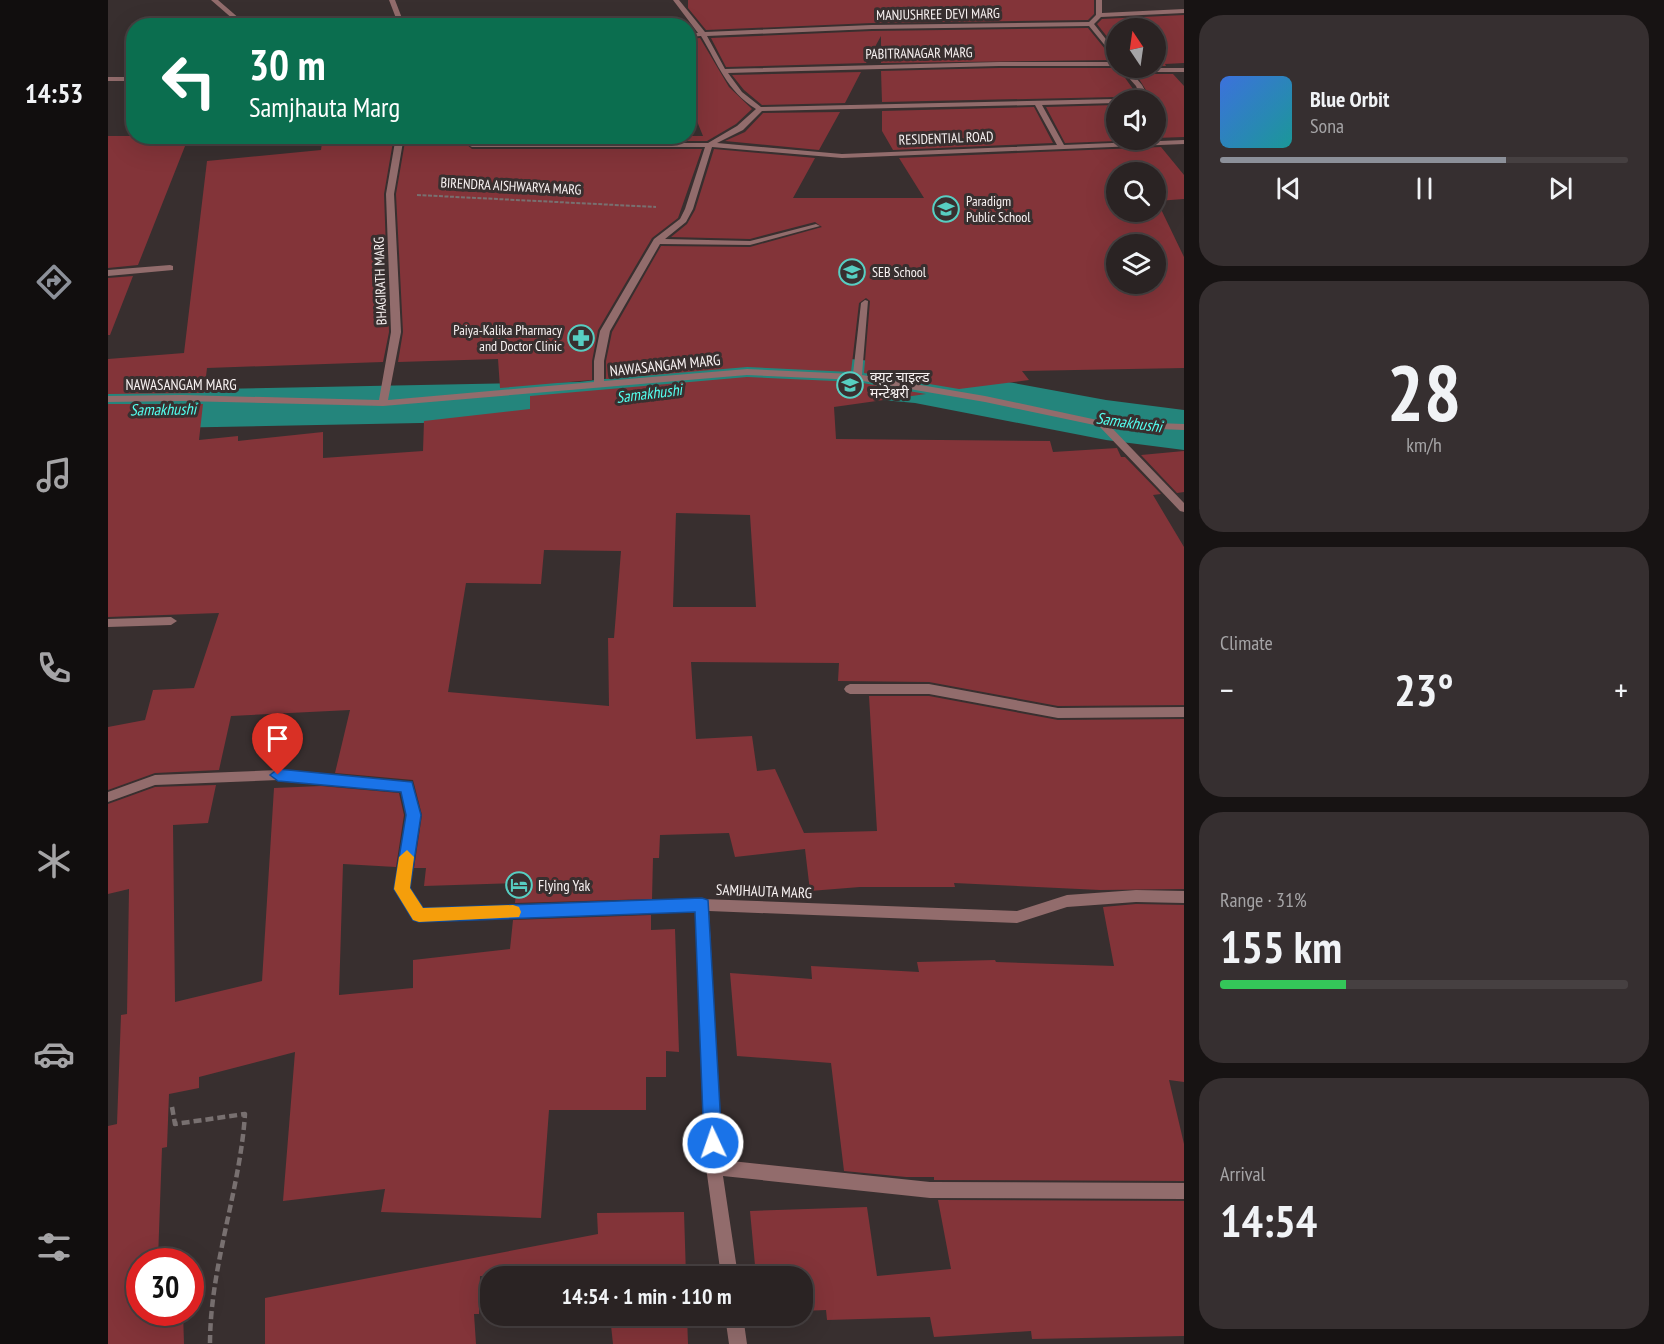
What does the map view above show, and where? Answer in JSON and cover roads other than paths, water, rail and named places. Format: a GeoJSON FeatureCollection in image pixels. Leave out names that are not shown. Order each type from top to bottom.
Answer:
{"type":"FeatureCollection","features":[{"type":"Feature","properties":{"kind":"street"},"geometry":{"type":"LineString","coordinates":[[214,0],[235,18]]}},
{"type":"Feature","properties":{"kind":"street"},"geometry":{"type":"LineString","coordinates":[[392,0],[399,18]]}},
{"type":"Feature","properties":{"kind":"street"},"geometry":{"type":"LineString","coordinates":[[676,0],[690,18]]}},
{"type":"Feature","properties":{"kind":"street"},"geometry":{"type":"LineString","coordinates":[[1099,0],[1099,15],[1091,24],[1106,44]]}},
{"type":"Feature","properties":{"kind":"street"},"geometry":{"type":"LineString","coordinates":[[1099,15],[1184,11]]}},
{"type":"Feature","properties":{"kind":"street","name":"MANJUSHREE DEVI MARG"},"geometry":{"type":"LineString","coordinates":[[696,34],[872,27],[1091,24]]}},
{"type":"Feature","properties":{"kind":"street"},"geometry":{"type":"LineString","coordinates":[[696,25],[741,99],[760,109],[1106,101]]}},
{"type":"Feature","properties":{"kind":"street","name":"PABITRANAGAR MARG"},"geometry":{"type":"LineString","coordinates":[[722,71],[1106,64]]}},
{"type":"Feature","properties":{"kind":"street"},"geometry":{"type":"LineString","coordinates":[[1166,70],[1184,70]]}},
{"type":"Feature","properties":{"kind":"street"},"geometry":{"type":"LineString","coordinates":[[1133,78],[1142,90]]}},
{"type":"Feature","properties":{"kind":"street"},"geometry":{"type":"LineString","coordinates":[[108,79],[126,79]]}},
{"type":"Feature","properties":{"kind":"street"},"geometry":{"type":"LineString","coordinates":[[1038,104],[1061,146]]}},
{"type":"Feature","properties":{"kind":"street"},"geometry":{"type":"LineString","coordinates":[[599,386],[599,361],[605,331],[657,241],[683,220],[689,209],[709,145],[740,128],[760,109]]}},
{"type":"Feature","properties":{"kind":"street","name":"RESIDENTIAL ROAD"},"geometry":{"type":"LineString","coordinates":[[472,145],[709,145],[842,156],[1184,142]]}},
{"type":"Feature","properties":{"kind":"street","name":"BHAGIRATH MARG"},"geometry":{"type":"LineString","coordinates":[[383,403],[396,332],[390,194],[399,144]]}},
{"type":"Feature","properties":{"kind":"street"},"geometry":{"type":"LineString","coordinates":[[657,241],[750,243],[816,225]]}},
{"type":"Feature","properties":{"kind":"street"},"geometry":{"type":"LineString","coordinates":[[108,273],[170,268]]}},
{"type":"Feature","properties":{"kind":"street"},"geometry":{"type":"LineString","coordinates":[[857,377],[865,303]]}},
{"type":"Feature","properties":{"kind":"street","name":"NAWASANGAM MARG"},"geometry":{"type":"LineString","coordinates":[[108,399],[182,398],[383,403],[747,372],[857,377],[985,399],[1102,424],[1184,428]]}},
{"type":"Feature","properties":{"kind":"street"},"geometry":{"type":"LineString","coordinates":[[1102,424],[1184,509]]}},
{"type":"Feature","properties":{"kind":"street"},"geometry":{"type":"LineString","coordinates":[[108,623],[171,621]]}},
{"type":"Feature","properties":{"kind":"street"},"geometry":{"type":"LineString","coordinates":[[850,689],[929,689],[1058,713],[1184,712]]}},
{"type":"Feature","properties":{"kind":"street","name":"SAMJHAUTA MARG"},"geometry":{"type":"LineString","coordinates":[[108,797],[155,780],[278,775],[407,786],[413,815],[402,889],[419,915],[702,905],[1017,917],[1067,901],[1136,896],[1184,897]]}},
{"type":"Feature","properties":{"kind":"street"},"geometry":{"type":"LineString","coordinates":[[702,905],[714,1167],[728,1266]]}},
{"type":"Feature","properties":{"kind":"street"},"geometry":{"type":"LineString","coordinates":[[714,1167],[930,1190],[1184,1191]]}},
{"type":"Feature","properties":{"kind":"street"},"geometry":{"type":"LineString","coordinates":[[735,1326],[738,1344]]}},
{"type":"Feature","properties":{"kind":"waterway","name":"Samakhushi"},"geometry":{"type":"LineString","coordinates":[[108,410],[579,401],[807,374],[915,384],[1106,420],[1184,430]]}},
{"type":"Feature","properties":{"kind":"place","name":"Paradigm Public School"},"geometry":{"type":"Point","coordinates":[946,209]}},
{"type":"Feature","properties":{"kind":"place","name":"SEB School"},"geometry":{"type":"Point","coordinates":[852,272]}},
{"type":"Feature","properties":{"kind":"place","name":"Paiya-Kalika Pharmacy and Doctor Clinic"},"geometry":{"type":"Point","coordinates":[581,338]}},
{"type":"Feature","properties":{"kind":"place","name":"क्युट चाइल्ड मन्टेश्वरी"},"geometry":{"type":"Point","coordinates":[850,385]}},
{"type":"Feature","properties":{"kind":"place","name":"Flying Yak"},"geometry":{"type":"Point","coordinates":[519,885]}}]}
